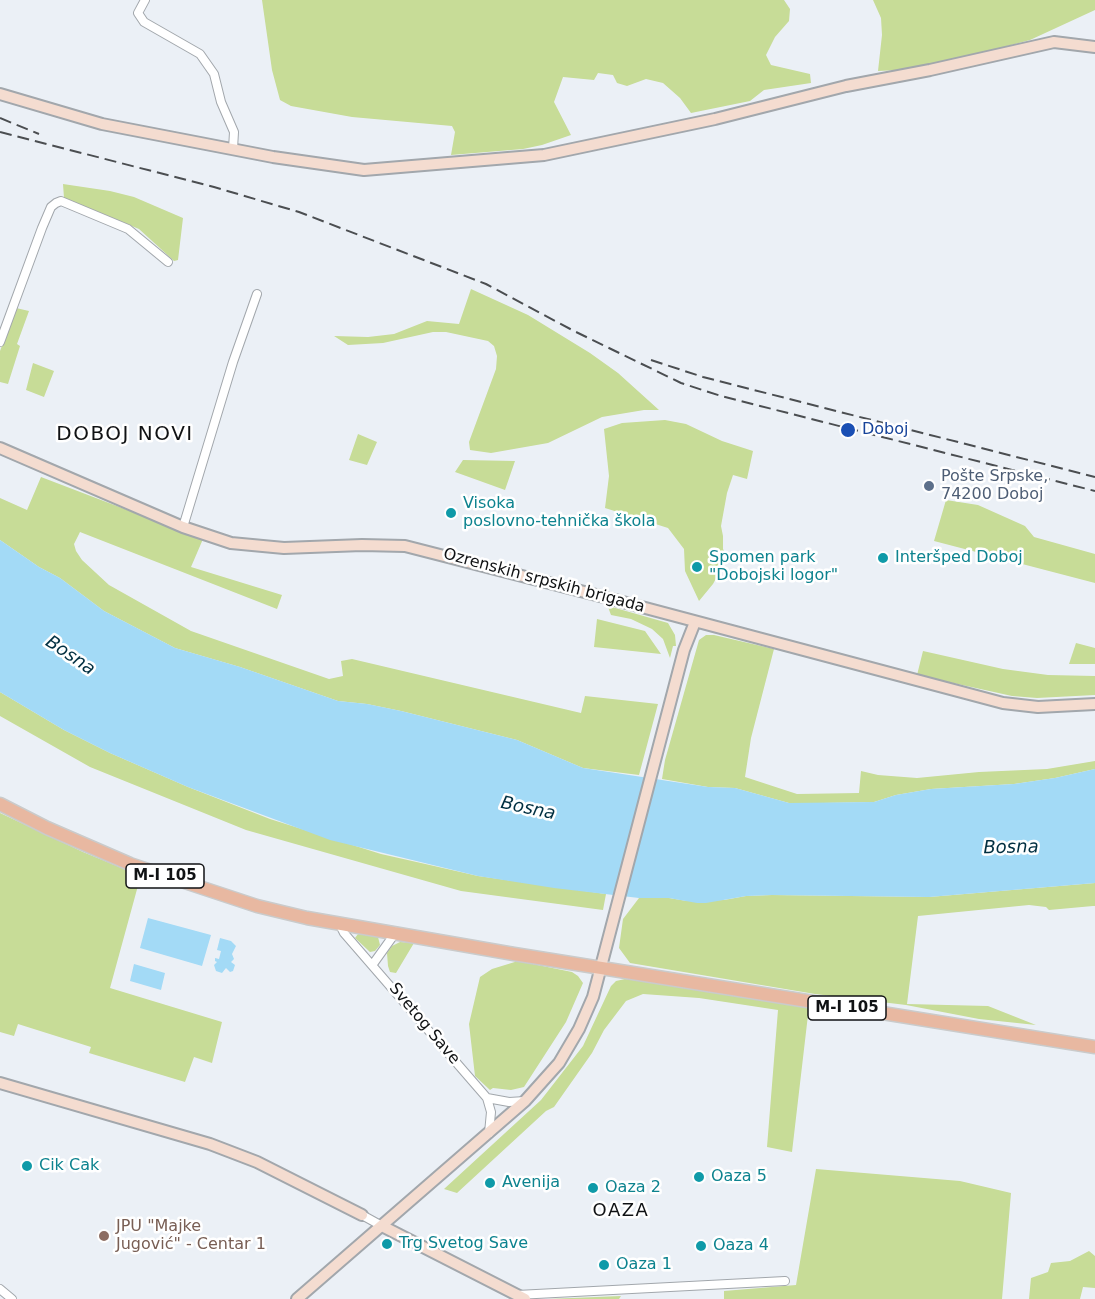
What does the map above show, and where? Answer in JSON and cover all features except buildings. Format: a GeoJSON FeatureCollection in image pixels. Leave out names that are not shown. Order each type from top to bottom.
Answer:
{"type":"FeatureCollection","features":[{"type":"Feature","properties":{"kind":"main road","name":"M-I 105"},"geometry":{"type":"LineString","coordinates":[[0,804],[46,828],[109,855],[193,886],[257,906],[396,933],[1095,1047]]}},
{"type":"Feature","properties":{"kind":"street"},"geometry":{"type":"LineString","coordinates":[[145,0],[138,13],[144,21],[200,54],[214,74],[221,102],[234,132],[233,149]]}},
{"type":"Feature","properties":{"kind":"street"},"geometry":{"type":"LineString","coordinates":[[0,94],[102,124],[233,149],[364,170],[544,155],[715,119],[846,86],[1054,42],[1095,47]]}},
{"type":"Feature","properties":{"kind":"street"},"geometry":{"type":"LineString","coordinates":[[0,342],[42,228],[51,207],[56,202],[61,201],[128,229],[168,262]]}},
{"type":"Feature","properties":{"kind":"street"},"geometry":{"type":"LineString","coordinates":[[183,527],[233,362],[257,294]]}},
{"type":"Feature","properties":{"kind":"street","name":"Ozrenskih srpskih brigada"},"geometry":{"type":"LineString","coordinates":[[0,448],[215,539],[246,546],[284,548],[405,546],[1003,703],[1038,707],[1095,704]]}},
{"type":"Feature","properties":{"kind":"street"},"geometry":{"type":"LineString","coordinates":[[305,1296],[525,1101],[559,1063],[579,1029],[593,997],[684,650],[696,622]]}},
{"type":"Feature","properties":{"kind":"street","name":"Svetog Save"},"geometry":{"type":"LineString","coordinates":[[339,923],[344,933],[488,1098]]}},
{"type":"Feature","properties":{"kind":"street"},"geometry":{"type":"LineString","coordinates":[[373,964],[396,933]]}},
{"type":"Feature","properties":{"kind":"street"},"geometry":{"type":"LineString","coordinates":[[0,1083],[210,1144],[257,1162],[521,1297],[785,1281]]}},
{"type":"Feature","properties":{"kind":"street"},"geometry":{"type":"LineString","coordinates":[[489,1132],[491,1112],[488,1098],[508,1102],[525,1101]]}},
{"type":"Feature","properties":{"kind":"street"},"geometry":{"type":"LineString","coordinates":[[0,1289],[12,1299]]}},
{"type":"Feature","properties":{"kind":"green space"},"geometry":{"type":"Polygon","coordinates":[[[262,0],[784,0],[790,9],[789,21],[775,37],[766,55],[771,65],[810,74],[811,83],[764,90],[750,101],[691,113],[680,98],[663,83],[646,79],[627,86],[617,83],[613,75],[598,73],[594,80],[563,77],[554,102],[571,135],[523,149],[451,155],[455,132],[452,126],[352,117],[291,106],[280,100],[272,70],[262,0]]]}},
{"type":"Feature","properties":{"kind":"green space"},"geometry":{"type":"Polygon","coordinates":[[[873,0],[1095,0],[1095,10],[1030,40],[900,70],[878,71],[882,35],[881,18],[873,0]]]}},
{"type":"Feature","properties":{"kind":"green space"},"geometry":{"type":"Polygon","coordinates":[[[63,184],[134,197],[183,218],[178,260],[174,261],[139,229],[64,198],[63,184]]]}},
{"type":"Feature","properties":{"kind":"green space"},"geometry":{"type":"Polygon","coordinates":[[[471,289],[528,315],[590,353],[618,373],[659,410],[644,410],[602,417],[548,443],[491,453],[470,450],[469,442],[496,369],[497,356],[494,346],[488,341],[446,332],[433,332],[383,343],[348,345],[334,336],[368,337],[394,334],[427,321],[459,324],[471,289]]]}},
{"type":"Feature","properties":{"kind":"green space"},"geometry":{"type":"Polygon","coordinates":[[[16,308],[29,311],[17,344],[20,346],[8,384],[0,382],[0,351],[16,308]]]}},
{"type":"Feature","properties":{"kind":"green space"},"geometry":{"type":"Polygon","coordinates":[[[33,363],[54,371],[44,397],[26,390],[33,363]]]}},
{"type":"Feature","properties":{"kind":"green space"},"geometry":{"type":"Polygon","coordinates":[[[665,420],[686,424],[722,441],[753,451],[747,479],[733,475],[727,493],[721,526],[723,549],[729,554],[713,584],[699,601],[685,571],[684,549],[668,528],[605,508],[609,476],[604,429],[622,423],[665,420]]]}},
{"type":"Feature","properties":{"kind":"green space"},"geometry":{"type":"Polygon","coordinates":[[[358,434],[377,442],[367,465],[349,460],[358,434]]]}},
{"type":"Feature","properties":{"kind":"green space"},"geometry":{"type":"Polygon","coordinates":[[[463,460],[515,461],[505,490],[455,472],[463,460]]]}},
{"type":"Feature","properties":{"kind":"green space"},"geometry":{"type":"Polygon","coordinates":[[[41,477],[203,539],[191,567],[282,595],[277,609],[80,532],[74,544],[76,551],[82,560],[109,585],[191,631],[329,679],[343,676],[341,661],[352,659],[581,713],[585,696],[658,704],[639,775],[583,768],[517,740],[401,711],[338,701],[240,667],[175,648],[104,611],[60,578],[39,567],[0,540],[0,498],[27,510],[41,477]]]}},
{"type":"Feature","properties":{"kind":"green space"},"geometry":{"type":"Polygon","coordinates":[[[946,500],[978,505],[1025,526],[1034,537],[1095,554],[1095,583],[934,541],[946,500]]]}},
{"type":"Feature","properties":{"kind":"green space"},"geometry":{"type":"Polygon","coordinates":[[[608,607],[668,623],[675,635],[676,646],[673,646],[670,658],[663,639],[652,629],[631,619],[611,615],[608,607]]]}},
{"type":"Feature","properties":{"kind":"green space"},"geometry":{"type":"Polygon","coordinates":[[[597,619],[645,631],[661,654],[594,647],[597,619]]]}},
{"type":"Feature","properties":{"kind":"green space"},"geometry":{"type":"Polygon","coordinates":[[[706,635],[774,649],[751,738],[745,777],[797,794],[859,793],[861,771],[878,775],[917,778],[1047,769],[1095,761],[1095,769],[1014,784],[931,789],[896,795],[874,802],[789,803],[735,788],[708,787],[662,779],[665,760],[699,640],[706,635]]]}},
{"type":"Feature","properties":{"kind":"green space"},"geometry":{"type":"Polygon","coordinates":[[[1076,643],[1095,648],[1095,664],[1069,664],[1076,643]]]}},
{"type":"Feature","properties":{"kind":"green space"},"geometry":{"type":"Polygon","coordinates":[[[923,651],[1003,669],[1048,675],[1095,676],[1095,695],[1037,698],[1012,696],[917,675],[923,651]]]}},
{"type":"Feature","properties":{"kind":"green space"},"geometry":{"type":"Polygon","coordinates":[[[0,692],[64,730],[110,753],[270,819],[381,854],[478,876],[606,894],[603,910],[461,891],[246,830],[90,767],[0,716],[0,692]]]}},
{"type":"Feature","properties":{"kind":"green space"},"geometry":{"type":"Polygon","coordinates":[[[0,813],[129,871],[127,878],[139,882],[110,988],[222,1022],[212,1063],[194,1057],[185,1082],[89,1053],[91,1047],[18,1024],[14,1036],[0,1032],[0,813]]]}},
{"type":"Feature","properties":{"kind":"green space"},"geometry":{"type":"Polygon","coordinates":[[[1095,883],[1095,906],[1049,910],[1046,907],[1029,905],[918,916],[907,1004],[988,1006],[1036,1025],[979,1019],[906,1005],[815,994],[630,963],[619,948],[623,919],[639,898],[669,898],[687,901],[772,895],[929,897],[1095,883]]]}},
{"type":"Feature","properties":{"kind":"green space"},"geometry":{"type":"Polygon","coordinates":[[[358,934],[378,937],[380,945],[375,951],[370,952],[355,938],[358,934]]]}},
{"type":"Feature","properties":{"kind":"green space"},"geometry":{"type":"Polygon","coordinates":[[[400,942],[414,943],[396,973],[390,972],[387,953],[392,946],[400,942]]]}},
{"type":"Feature","properties":{"kind":"green space"},"geometry":{"type":"Polygon","coordinates":[[[518,961],[572,972],[583,983],[566,1022],[524,1087],[511,1090],[493,1088],[490,1090],[475,1076],[469,1024],[480,977],[492,969],[518,961]]]}},
{"type":"Feature","properties":{"kind":"green space"},"geometry":{"type":"Polygon","coordinates":[[[625,979],[811,1005],[792,1152],[767,1147],[778,1010],[699,998],[643,994],[626,1001],[604,1030],[592,1053],[554,1107],[546,1111],[457,1193],[444,1189],[541,1100],[583,1046],[611,986],[616,981],[625,979]]]}},
{"type":"Feature","properties":{"kind":"green space"},"geometry":{"type":"Polygon","coordinates":[[[816,1169],[960,1181],[1011,1193],[1002,1299],[724,1299],[724,1291],[796,1285],[816,1169]]]}},
{"type":"Feature","properties":{"kind":"green space"},"geometry":{"type":"Polygon","coordinates":[[[1089,1251],[1095,1256],[1095,1288],[1083,1287],[1080,1299],[1029,1299],[1031,1278],[1048,1272],[1051,1263],[1070,1261],[1089,1251]]]}},
{"type":"Feature","properties":{"kind":"green space"},"geometry":{"type":"Polygon","coordinates":[[[621,1296],[619,1299],[547,1299],[621,1296]]]}},
{"type":"Feature","properties":{"kind":"water","name":"Bosna"},"geometry":{"type":"Polygon","coordinates":[[[0,540],[39,567],[60,578],[104,611],[175,648],[240,667],[338,701],[401,711],[517,740],[583,768],[708,787],[735,788],[789,803],[874,802],[896,795],[931,789],[1014,784],[1095,769],[1095,883],[929,897],[772,895],[697,903],[669,898],[639,898],[554,888],[478,876],[330,840],[188,787],[110,753],[64,730],[0,692],[0,540]]]}},
{"type":"Feature","properties":{"kind":"water"},"geometry":{"type":"Polygon","coordinates":[[[148,918],[211,935],[202,966],[140,948],[148,918]]]}},
{"type":"Feature","properties":{"kind":"water"},"geometry":{"type":"Polygon","coordinates":[[[220,938],[231,941],[236,946],[232,954],[234,959],[231,962],[235,965],[233,971],[230,972],[226,968],[222,973],[216,971],[214,965],[217,962],[215,958],[219,959],[221,951],[217,950],[220,938]]]}},
{"type":"Feature","properties":{"kind":"water"},"geometry":{"type":"Polygon","coordinates":[[[134,964],[165,973],[161,990],[130,981],[134,964]]]}},
{"type":"Feature","properties":{"kind":"railway"},"geometry":{"type":"LineString","coordinates":[[0,118],[39,134]]}},
{"type":"Feature","properties":{"kind":"railway"},"geometry":{"type":"LineString","coordinates":[[0,132],[214,187],[299,212],[486,284],[574,331],[681,383],[721,396],[1095,491]]}},
{"type":"Feature","properties":{"kind":"railway"},"geometry":{"type":"LineString","coordinates":[[651,360],[703,377],[1095,477]]}},
{"type":"Feature","properties":{"kind":"place","name":"Doboj"},"geometry":{"type":"Point","coordinates":[848,430]}},
{"type":"Feature","properties":{"kind":"place","name":"Pošte Srpske, 74200 Doboj"},"geometry":{"type":"Point","coordinates":[929,486]}},
{"type":"Feature","properties":{"kind":"place","name":"Visoka poslovno-tehnička škola"},"geometry":{"type":"Point","coordinates":[451,513]}},
{"type":"Feature","properties":{"kind":"place","name":"Interšped Doboj"},"geometry":{"type":"Point","coordinates":[883,558]}},
{"type":"Feature","properties":{"kind":"place","name":"Spomen park \"Dobojski logor\""},"geometry":{"type":"Point","coordinates":[697,567]}},
{"type":"Feature","properties":{"kind":"place","name":"Cik Cak"},"geometry":{"type":"Point","coordinates":[27,1166]}},
{"type":"Feature","properties":{"kind":"place","name":"Oaza 5"},"geometry":{"type":"Point","coordinates":[699,1177]}},
{"type":"Feature","properties":{"kind":"place","name":"Avenija"},"geometry":{"type":"Point","coordinates":[490,1183]}},
{"type":"Feature","properties":{"kind":"place","name":"Oaza 2"},"geometry":{"type":"Point","coordinates":[593,1188]}},
{"type":"Feature","properties":{"kind":"place","name":"JPU \"Majke Jugović\" - Centar 1"},"geometry":{"type":"Point","coordinates":[104,1236]}},
{"type":"Feature","properties":{"kind":"place","name":"Trg Svetog Save"},"geometry":{"type":"Point","coordinates":[387,1244]}},
{"type":"Feature","properties":{"kind":"place","name":"Oaza 4"},"geometry":{"type":"Point","coordinates":[701,1246]}},
{"type":"Feature","properties":{"kind":"place","name":"Oaza 1"},"geometry":{"type":"Point","coordinates":[604,1265]}},
{"type":"Feature","properties":{"kind":"district","name":"DOBOJ NOVI"},"geometry":{"type":"Point","coordinates":[125,435]}},
{"type":"Feature","properties":{"kind":"district","name":"OAZA"},"geometry":{"type":"Point","coordinates":[621,1211]}}]}
